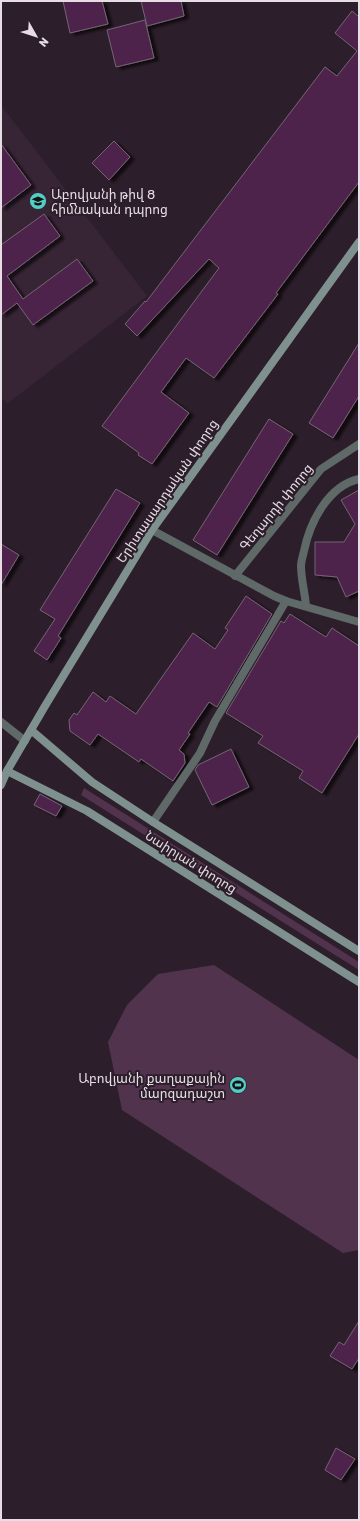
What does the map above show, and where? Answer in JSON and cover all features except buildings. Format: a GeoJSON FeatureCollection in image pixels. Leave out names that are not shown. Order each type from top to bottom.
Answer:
{"type":"FeatureCollection","features":[{"type":"Feature","properties":{"kind":"street","name":"Երիտասարդական փողոց"},"geometry":{"type":"LineString","coordinates":[[1,785],[7,771],[31,730],[152,530],[359,242]]}},
{"type":"Feature","properties":{"kind":"street","name":"Գեղարդի փողոց"},"geometry":{"type":"LineString","coordinates":[[235,576],[321,469],[359,444]]}},
{"type":"Feature","properties":{"kind":"street"},"geometry":{"type":"LineString","coordinates":[[306,606],[301,565],[307,535],[320,510],[334,493],[351,480],[359,479]]}},
{"type":"Feature","properties":{"kind":"street"},"geometry":{"type":"LineString","coordinates":[[152,530],[235,576],[286,601],[359,622]]}},
{"type":"Feature","properties":{"kind":"street"},"geometry":{"type":"LineString","coordinates":[[153,822],[200,753],[215,722],[286,601]]}},
{"type":"Feature","properties":{"kind":"street"},"geometry":{"type":"LineString","coordinates":[[1,722],[25,741]]}},
{"type":"Feature","properties":{"kind":"street","name":"Նաիրյան փողոց"},"geometry":{"type":"LineString","coordinates":[[31,730],[92,782],[153,822],[359,950]]}},
{"type":"Feature","properties":{"kind":"street","name":"Նաիրյան փողոց"},"geometry":{"type":"LineString","coordinates":[[7,771],[87,811],[359,982]]}},
{"type":"Feature","properties":{"kind":"shaded area","name":"Աբովյանի թիվ 8 հիմնական դպրոց"},"geometry":{"type":"Polygon","coordinates":[[[1,105],[147,296],[7,404],[1,397],[1,105]]]}},
{"type":"Feature","properties":{"kind":"shaded area"},"geometry":{"type":"Polygon","coordinates":[[[84,788],[359,962],[359,970],[81,795],[84,788]]]}},
{"type":"Feature","properties":{"kind":"shaded area","name":"Աբովյանի քաղաքային մարզադաշտ"},"geometry":{"type":"Polygon","coordinates":[[[214,965],[359,1060],[359,1250],[343,1253],[122,1110],[108,1042],[127,1005],[158,974],[214,965]]]}},
{"type":"Feature","properties":{"kind":"place","name":"Աբովյանի թիվ 8 հիմնական դպրոց"},"geometry":{"type":"Point","coordinates":[38,201]}},
{"type":"Feature","properties":{"kind":"place","name":"Աբովյանի քաղաքային մարզադաշտ"},"geometry":{"type":"Point","coordinates":[238,1085]}}]}
